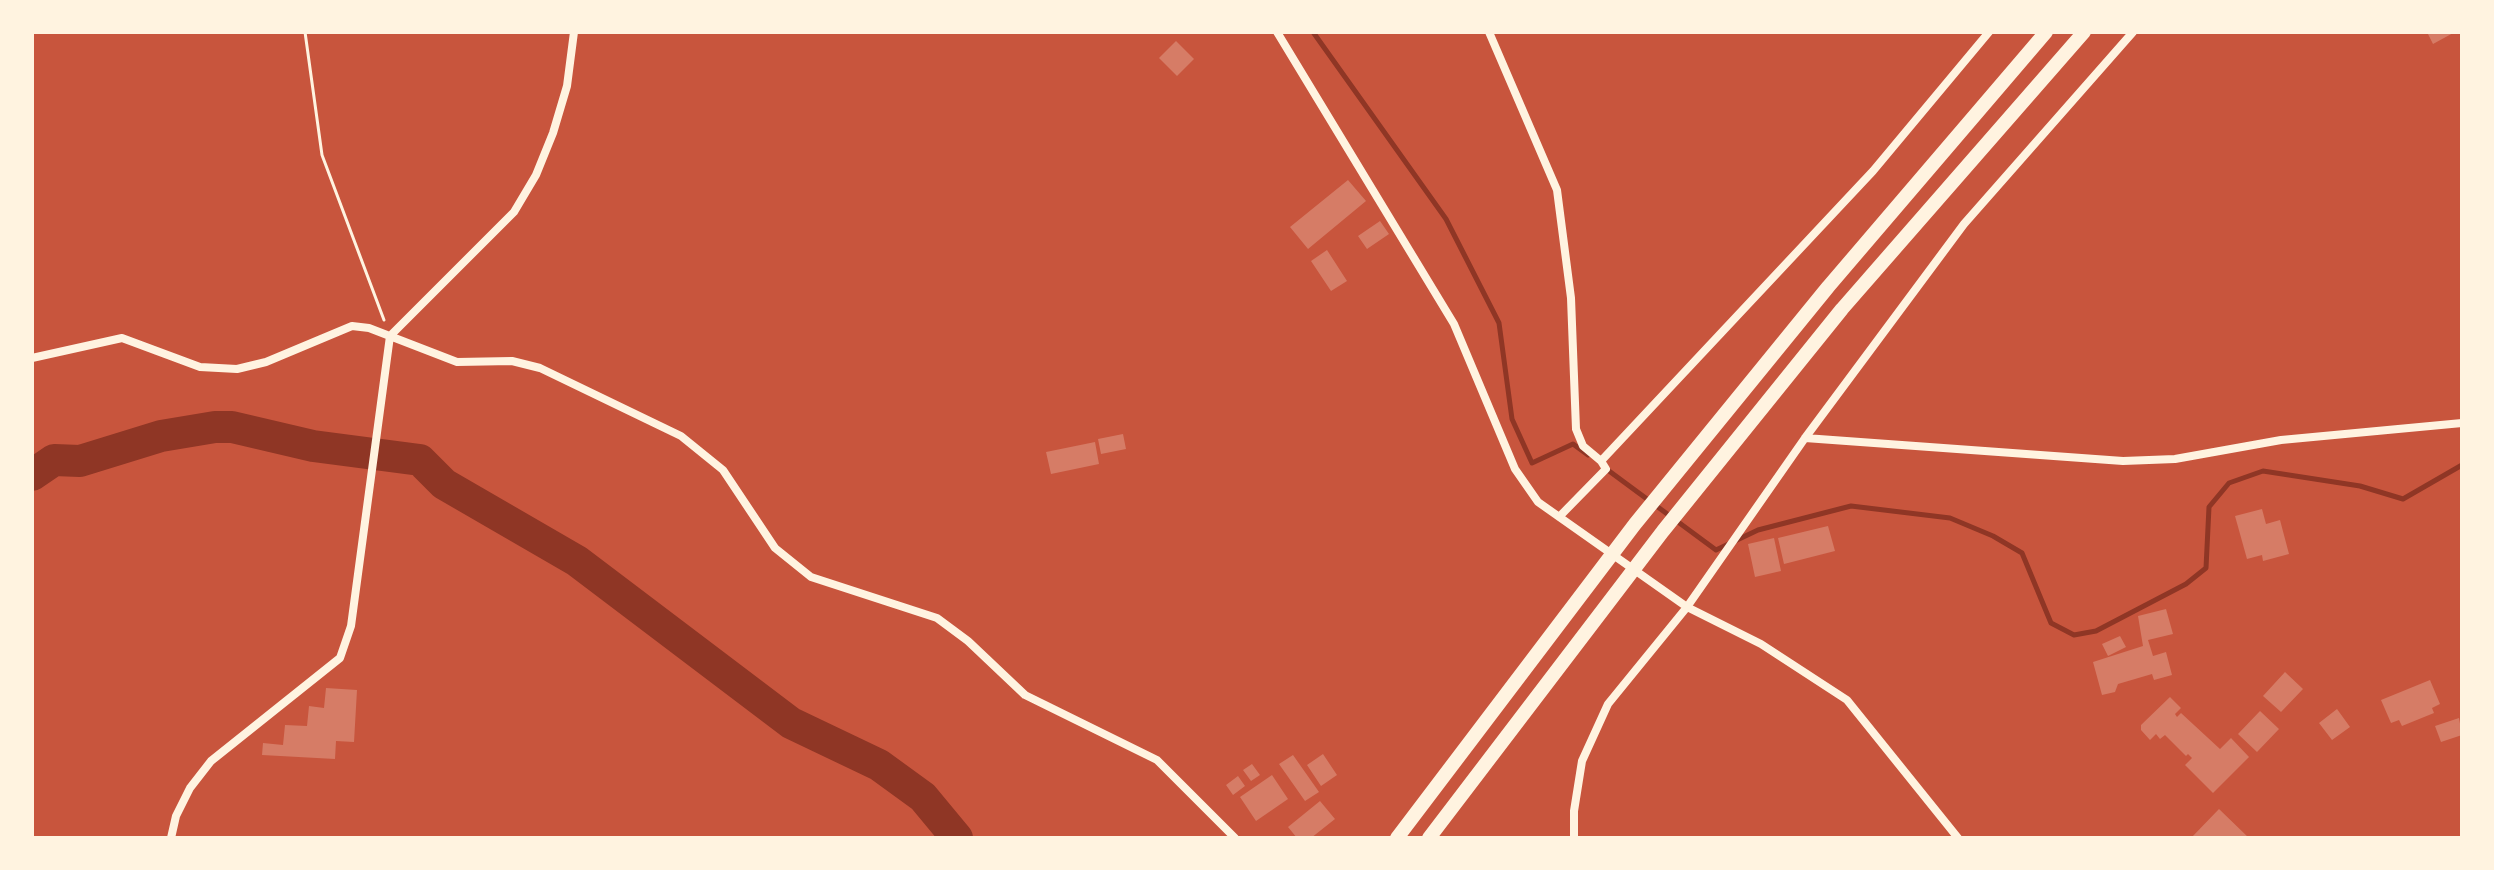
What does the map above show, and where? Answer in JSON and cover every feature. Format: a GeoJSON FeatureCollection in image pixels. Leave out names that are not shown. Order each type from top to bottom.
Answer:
{"type":"FeatureCollection","features":[{"type":"Feature","properties":{"kind":"highway"},"geometry":{"type":"LineString","coordinates":[[1397,838],[1644,513],[1828,287],[2046,32]]}},
{"type":"Feature","properties":{"kind":"highway"},"geometry":{"type":"LineString","coordinates":[[1429,838],[1663,531],[1842,309],[2084,32]]}},
{"type":"Feature","properties":{"kind":"street"},"geometry":{"type":"LineString","coordinates":[[171,838],[176,816],[190,788],[211,761],[340,658],[351,626],[390,336],[514,212],[536,175],[553,133],[567,86],[574,32]]}},
{"type":"Feature","properties":{"kind":"street"},"geometry":{"type":"LineString","coordinates":[[1277,32],[1454,324],[1515,469],[1538,502],[1589,535],[1687,607],[1761,644],[1847,700],[1958,838]]}},
{"type":"Feature","properties":{"kind":"street"},"geometry":{"type":"LineString","coordinates":[[1489,32],[1557,190],[1571,298],[1576,429],[1583,446],[1606,469],[1559,517]]}},
{"type":"Feature","properties":{"kind":"street"},"geometry":{"type":"LineString","coordinates":[[1601,461],[1873,171],[1989,32]]}},
{"type":"Feature","properties":{"kind":"street"},"geometry":{"type":"LineString","coordinates":[[1574,838],[1578,780],[1594,730],[1622,685],[1687,607],[1805,438],[1964,224],[2133,32]]}},
{"type":"Feature","properties":{"kind":"street"},"geometry":{"type":"LineString","coordinates":[[32,358],[122,338],[200,367],[237,369],[266,362],[352,326],[390,336],[424,352],[457,362],[512,361],[540,368],[681,436],[723,470],[775,548],[811,577],[937,618],[968,641],[1025,695],[1157,760],[1235,838]]}},
{"type":"Feature","properties":{"kind":"street"},"geometry":{"type":"LineString","coordinates":[[1805,438],[2123,461],[2175,459],[2281,440],[2462,423]]}},
{"type":"Feature","properties":{"kind":"path"},"geometry":{"type":"LineString","coordinates":[[305,32],[322,155],[390,336]]}},
{"type":"Feature","properties":{"kind":"building"},"geometry":{"type":"Polygon","coordinates":[[[2427,32],[2455,32],[2433,44],[2427,32]]]}},
{"type":"Feature","properties":{"kind":"building"},"geometry":{"type":"Polygon","coordinates":[[[1176,41],[1194,59],[1177,76],[1159,58],[1176,41]]]}},
{"type":"Feature","properties":{"kind":"building"},"geometry":{"type":"Polygon","coordinates":[[[1348,180],[1366,201],[1308,249],[1290,227],[1348,180]]]}},
{"type":"Feature","properties":{"kind":"building"},"geometry":{"type":"Polygon","coordinates":[[[1380,221],[1389,234],[1367,249],[1358,236],[1380,221]]]}},
{"type":"Feature","properties":{"kind":"building"},"geometry":{"type":"Polygon","coordinates":[[[1327,250],[1347,281],[1331,291],[1311,261],[1327,250]]]}},
{"type":"Feature","properties":{"kind":"building"},"geometry":{"type":"Polygon","coordinates":[[[1123,434],[1126,449],[1101,454],[1098,439],[1123,434]]]}},
{"type":"Feature","properties":{"kind":"building"},"geometry":{"type":"Polygon","coordinates":[[[1095,442],[1099,464],[1051,474],[1046,452],[1095,442]]]}},
{"type":"Feature","properties":{"kind":"building"},"geometry":{"type":"Polygon","coordinates":[[[2262,509],[2266,524],[2280,520],[2289,554],[2263,561],[2262,555],[2247,559],[2235,516],[2262,509]]]}},
{"type":"Feature","properties":{"kind":"building"},"geometry":{"type":"Polygon","coordinates":[[[1828,526],[1835,551],[1784,564],[1778,538],[1828,526]]]}},
{"type":"Feature","properties":{"kind":"building"},"geometry":{"type":"Polygon","coordinates":[[[1774,538],[1781,571],[1755,577],[1748,544],[1774,538]]]}},
{"type":"Feature","properties":{"kind":"building"},"geometry":{"type":"Polygon","coordinates":[[[2166,609],[2173,634],[2148,640],[2153,656],[2166,652],[2172,675],[2154,680],[2152,674],[2118,684],[2115,692],[2102,695],[2093,662],[2143,646],[2138,616],[2166,609]]]}},
{"type":"Feature","properties":{"kind":"building"},"geometry":{"type":"Polygon","coordinates":[[[2120,636],[2126,647],[2108,656],[2102,644],[2120,636]]]}},
{"type":"Feature","properties":{"kind":"building"},"geometry":{"type":"Polygon","coordinates":[[[2285,672],[2303,689],[2281,712],[2263,696],[2285,672]]]}},
{"type":"Feature","properties":{"kind":"building"},"geometry":{"type":"Polygon","coordinates":[[[2430,680],[2440,704],[2432,708],[2434,713],[2402,726],[2399,720],[2391,723],[2381,700],[2430,680]]]}},
{"type":"Feature","properties":{"kind":"building"},"geometry":{"type":"Polygon","coordinates":[[[326,688],[357,690],[354,742],[336,741],[335,759],[262,755],[263,743],[283,745],[285,725],[307,726],[309,706],[324,708],[326,688]]]}},
{"type":"Feature","properties":{"kind":"building"},"geometry":{"type":"Polygon","coordinates":[[[2170,697],[2181,708],[2175,714],[2177,717],[2181,713],[2220,749],[2231,738],[2249,757],[2213,793],[2185,765],[2192,758],[2188,754],[2186,756],[2165,735],[2160,739],[2156,734],[2150,740],[2141,730],[2141,725],[2170,697]]]}},
{"type":"Feature","properties":{"kind":"building"},"geometry":{"type":"Polygon","coordinates":[[[2337,709],[2350,727],[2332,740],[2319,723],[2337,709]]]}},
{"type":"Feature","properties":{"kind":"building"},"geometry":{"type":"Polygon","coordinates":[[[2260,711],[2279,729],[2257,752],[2238,734],[2260,711]]]}},
{"type":"Feature","properties":{"kind":"building"},"geometry":{"type":"Polygon","coordinates":[[[2459,718],[2462,735],[2441,742],[2435,726],[2459,718]]]}},
{"type":"Feature","properties":{"kind":"building"},"geometry":{"type":"Polygon","coordinates":[[[1323,754],[1337,775],[1321,786],[1307,765],[1323,754]]]}},
{"type":"Feature","properties":{"kind":"building"},"geometry":{"type":"Polygon","coordinates":[[[1293,755],[1319,792],[1305,801],[1279,764],[1293,755]]]}},
{"type":"Feature","properties":{"kind":"building"},"geometry":{"type":"Polygon","coordinates":[[[1252,764],[1260,775],[1251,781],[1243,770],[1252,764]]]}},
{"type":"Feature","properties":{"kind":"building"},"geometry":{"type":"Polygon","coordinates":[[[1272,775],[1288,799],[1256,821],[1240,797],[1272,775]]]}},
{"type":"Feature","properties":{"kind":"building"},"geometry":{"type":"Polygon","coordinates":[[[1238,776],[1245,786],[1233,795],[1226,785],[1238,776]]]}},
{"type":"Feature","properties":{"kind":"building"},"geometry":{"type":"Polygon","coordinates":[[[1320,801],[1335,819],[1311,838],[1297,838],[1288,827],[1320,801]]]}},
{"type":"Feature","properties":{"kind":"building"},"geometry":{"type":"Polygon","coordinates":[[[2219,809],[2249,838],[2191,838],[2219,809]]]}},
{"type":"Feature","properties":{"kind":"waterway"},"geometry":{"type":"LineString","coordinates":[[1313,32],[1446,219],[1499,323],[1512,419],[1532,463],[1573,444],[1588,455]]}},
{"type":"Feature","properties":{"kind":"waterway"},"geometry":{"type":"LineString","coordinates":[[32,475],[54,460],[80,461],[161,436],[215,427],[232,427],[313,446],[420,460],[444,484],[577,561],[791,723],[879,765],[923,797],[957,838]]}},
{"type":"Feature","properties":{"kind":"waterway"},"geometry":{"type":"LineString","coordinates":[[1605,468],[1716,550],[1758,530],[1851,506],[1950,518],[1993,536],[2022,553],[2051,623],[2074,635],[2096,631],[2186,584],[2206,568],[2209,507],[2229,483],[2263,471],[2360,486],[2403,499],[2462,465]]}}]}
